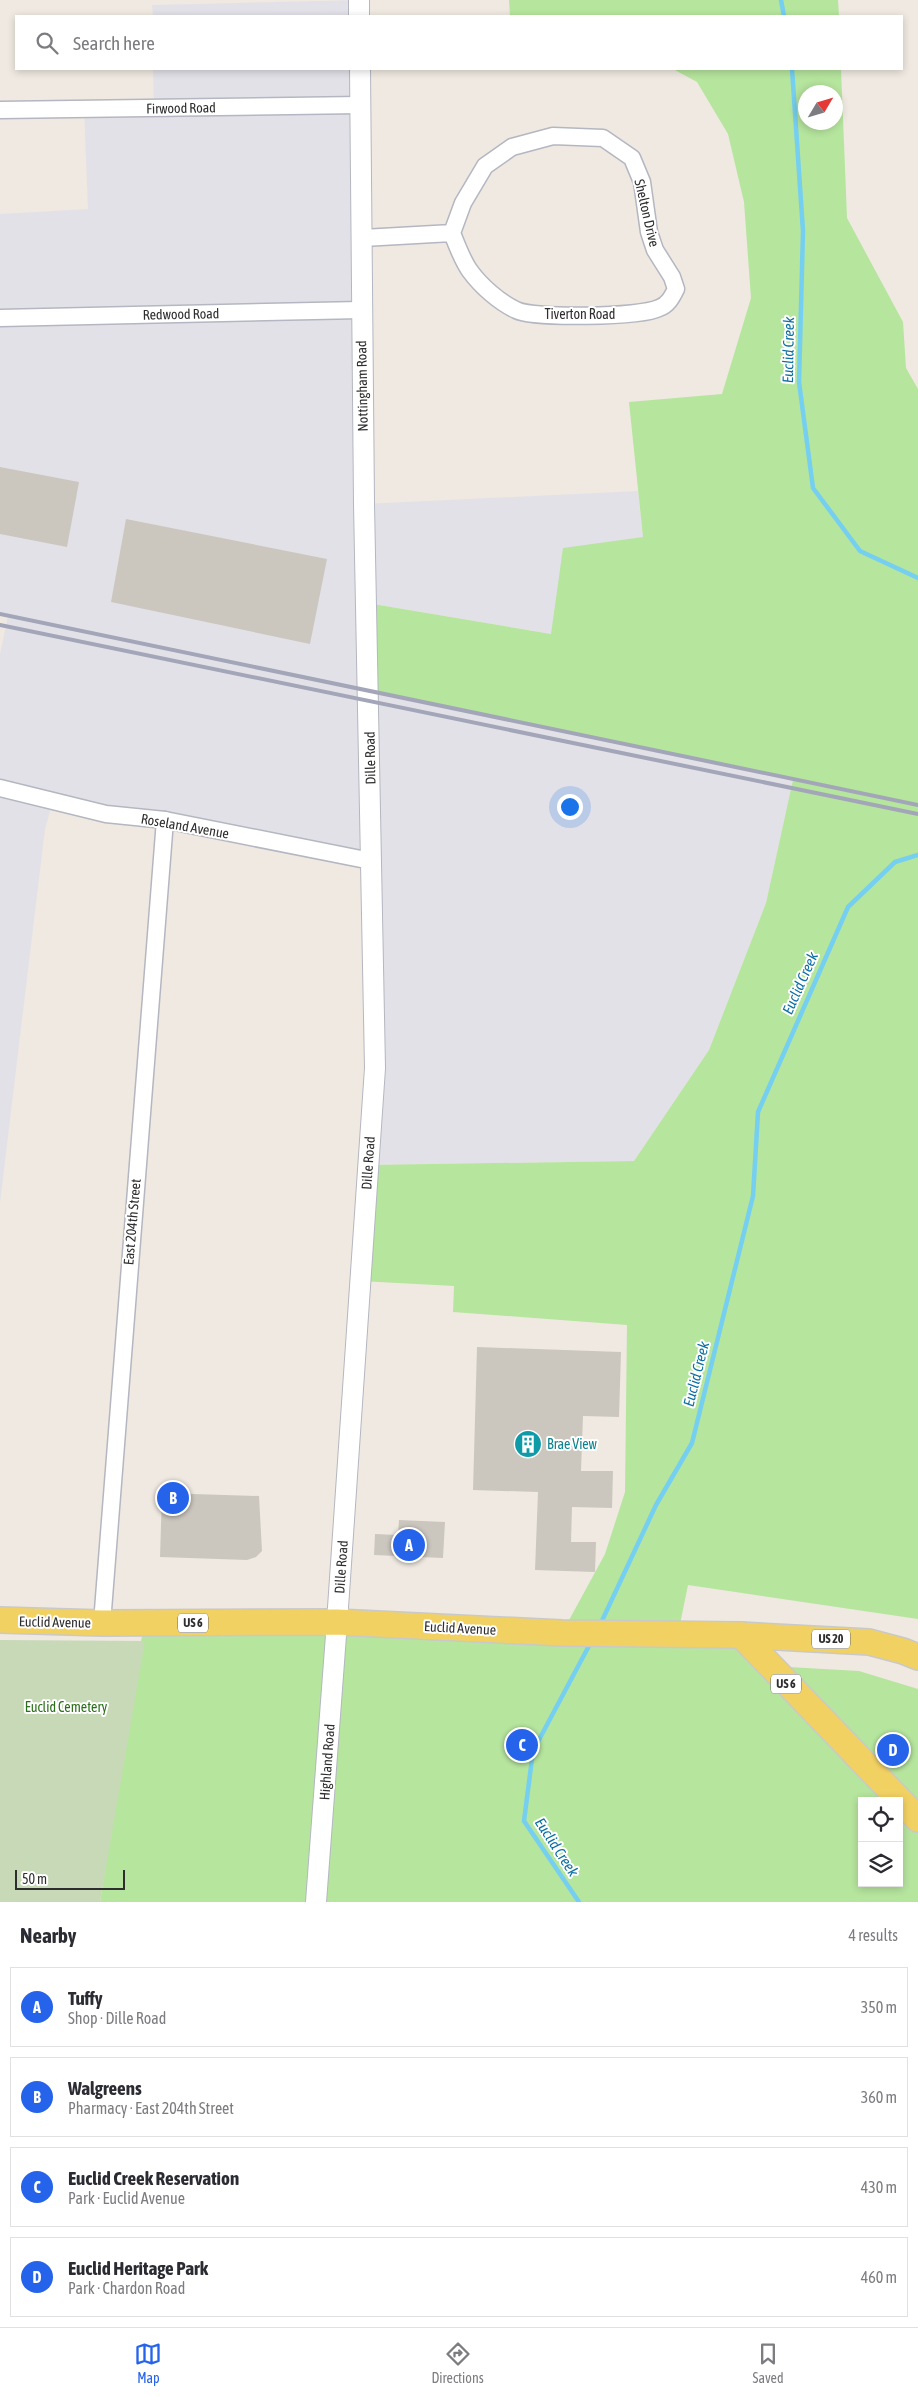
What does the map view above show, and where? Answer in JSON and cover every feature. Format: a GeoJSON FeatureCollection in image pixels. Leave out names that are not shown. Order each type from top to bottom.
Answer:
{"type":"FeatureCollection","features":[{"type":"Feature","properties":{"kind":"main road","name":"Euclid Avenue"},"geometry":{"type":"LineString","coordinates":[[0,1620],[102,1623],[337,1622],[562,1633],[741,1635],[869,1642],[918,1657]]}},
{"type":"Feature","properties":{"kind":"main road","name":"US 6"},"geometry":{"type":"LineString","coordinates":[[741,1635],[918,1818]]}},
{"type":"Feature","properties":{"kind":"street"},"geometry":{"type":"LineString","coordinates":[[359,0],[360,15]]}},
{"type":"Feature","properties":{"kind":"street","name":"Nottingham Road"},"geometry":{"type":"LineString","coordinates":[[360,70],[363,238],[361,310],[369,702]]}},
{"type":"Feature","properties":{"kind":"street","name":"Firwood Road"},"geometry":{"type":"LineString","coordinates":[[0,110],[361,105]]}},
{"type":"Feature","properties":{"kind":"street","name":"Shelton Drive"},"geometry":{"type":"LineString","coordinates":[[452,233],[463,203],[485,166],[512,148],[553,136],[602,138],[632,158],[642,182],[649,232],[654,250],[672,277],[676,289]]}},
{"type":"Feature","properties":{"kind":"street"},"geometry":{"type":"LineString","coordinates":[[363,238],[452,233]]}},
{"type":"Feature","properties":{"kind":"street","name":"Tiverton Road"},"geometry":{"type":"LineString","coordinates":[[452,233],[469,270],[494,295],[517,311],[553,316],[630,313],[659,309],[672,298],[676,289]]}},
{"type":"Feature","properties":{"kind":"street","name":"Redwood Road"},"geometry":{"type":"LineString","coordinates":[[0,318],[361,310]]}},
{"type":"Feature","properties":{"kind":"street","name":"Dille Road"},"geometry":{"type":"LineString","coordinates":[[337,1622],[375,1068],[369,702]]}},
{"type":"Feature","properties":{"kind":"street","name":"Roseland Avenue"},"geometry":{"type":"LineString","coordinates":[[0,788],[106,814],[165,820],[371,861]]}},
{"type":"Feature","properties":{"kind":"street","name":"East 204th Street"},"geometry":{"type":"LineString","coordinates":[[102,1623],[165,820]]}},
{"type":"Feature","properties":{"kind":"street","name":"Highland Road"},"geometry":{"type":"LineString","coordinates":[[316,1902],[337,1622]]}},
{"type":"Feature","properties":{"kind":"shaded area"},"geometry":{"type":"Polygon","coordinates":[[[359,0],[359,15],[153,15],[152,5],[359,0]]]}},
{"type":"Feature","properties":{"kind":"shaded area"},"geometry":{"type":"Polygon","coordinates":[[[153,70],[360,70],[364,504],[638,491],[643,537],[564,549],[552,634],[367,603],[369,691],[794,779],[766,903],[709,1050],[634,1161],[368,1165],[371,861],[53,801],[45,829],[0,1203],[0,654],[8,616],[0,614],[0,214],[88,209],[84,109],[154,108],[153,70]]]}},
{"type":"Feature","properties":{"kind":"green space"},"geometry":{"type":"Polygon","coordinates":[[[509,0],[838,0],[839,15],[510,15],[509,0]]]}},
{"type":"Feature","properties":{"kind":"green space"},"geometry":{"type":"Polygon","coordinates":[[[675,70],[841,70],[842,85],[798,85],[798,130],[843,130],[843,119],[847,218],[903,322],[906,368],[918,389],[918,1619],[688,1585],[678,1634],[741,1635],[771,1666],[859,1671],[918,1689],[918,1902],[100,1902],[144,1623],[562,1633],[605,1554],[625,1492],[627,1325],[453,1312],[454,1286],[360,1281],[368,1165],[634,1161],[709,1050],[766,903],[793,780],[369,691],[367,603],[551,634],[563,548],[643,537],[629,402],[722,394],[751,298],[744,202],[728,134],[697,82],[675,70]]]}},
{"type":"Feature","properties":{"kind":"green space","name":"Euclid Cemetery"},"geometry":{"type":"Polygon","coordinates":[[[0,1640],[145,1641],[100,1902],[0,1902],[0,1640]]]}},
{"type":"Feature","properties":{"kind":"building"},"geometry":{"type":"Polygon","coordinates":[[[0,467],[79,482],[67,547],[0,534],[0,467]]]}},
{"type":"Feature","properties":{"kind":"building"},"geometry":{"type":"Polygon","coordinates":[[[126,519],[327,559],[310,644],[111,602],[126,519]]]}},
{"type":"Feature","properties":{"kind":"building","name":"Brae View"},"geometry":{"type":"Polygon","coordinates":[[[477,1347],[621,1352],[619,1417],[583,1416],[581,1471],[613,1471],[612,1508],[572,1507],[571,1542],[596,1542],[595,1572],[535,1570],[538,1492],[473,1490],[477,1347]]]}},
{"type":"Feature","properties":{"kind":"building"},"geometry":{"type":"Polygon","coordinates":[[[162,1493],[259,1496],[262,1551],[256,1557],[247,1560],[160,1557],[162,1493]]]}},
{"type":"Feature","properties":{"kind":"building"},"geometry":{"type":"Polygon","coordinates":[[[399,1520],[445,1522],[443,1558],[374,1555],[375,1534],[398,1535],[399,1520]]]}},
{"type":"Feature","properties":{"kind":"waterway","name":"Euclid Creek"},"geometry":{"type":"LineString","coordinates":[[781,0],[784,15]]}},
{"type":"Feature","properties":{"kind":"waterway","name":"Euclid Creek"},"geometry":{"type":"LineString","coordinates":[[792,70],[803,231],[799,382],[813,488],[860,551],[918,578]]}},
{"type":"Feature","properties":{"kind":"waterway","name":"Euclid Creek"},"geometry":{"type":"LineString","coordinates":[[600,1625],[656,1505],[692,1443],[753,1196],[758,1112],[848,907],[895,862],[918,855]]}},
{"type":"Feature","properties":{"kind":"waterway","name":"Euclid Creek"},"geometry":{"type":"LineString","coordinates":[[579,1902],[524,1821],[533,1751],[591,1642]]}},
{"type":"Feature","properties":{"kind":"railway"},"geometry":{"type":"LineString","coordinates":[[0,614],[918,805]]}},
{"type":"Feature","properties":{"kind":"railway"},"geometry":{"type":"LineString","coordinates":[[0,625],[918,814]]}},
{"type":"Feature","properties":{"kind":"place","name":"Brae View"},"geometry":{"type":"Point","coordinates":[528,1444]}},
{"type":"Feature","properties":{"kind":"place","name":"Walgreens"},"geometry":{"type":"Point","coordinates":[173,1498]}},
{"type":"Feature","properties":{"kind":"place","name":"Tuffy"},"geometry":{"type":"Point","coordinates":[409,1545]}},
{"type":"Feature","properties":{"kind":"place","name":"Euclid Creek Reservation"},"geometry":{"type":"Point","coordinates":[522,1745]}},
{"type":"Feature","properties":{"kind":"place","name":"Euclid Heritage Park"},"geometry":{"type":"Point","coordinates":[893,1750]}}]}
